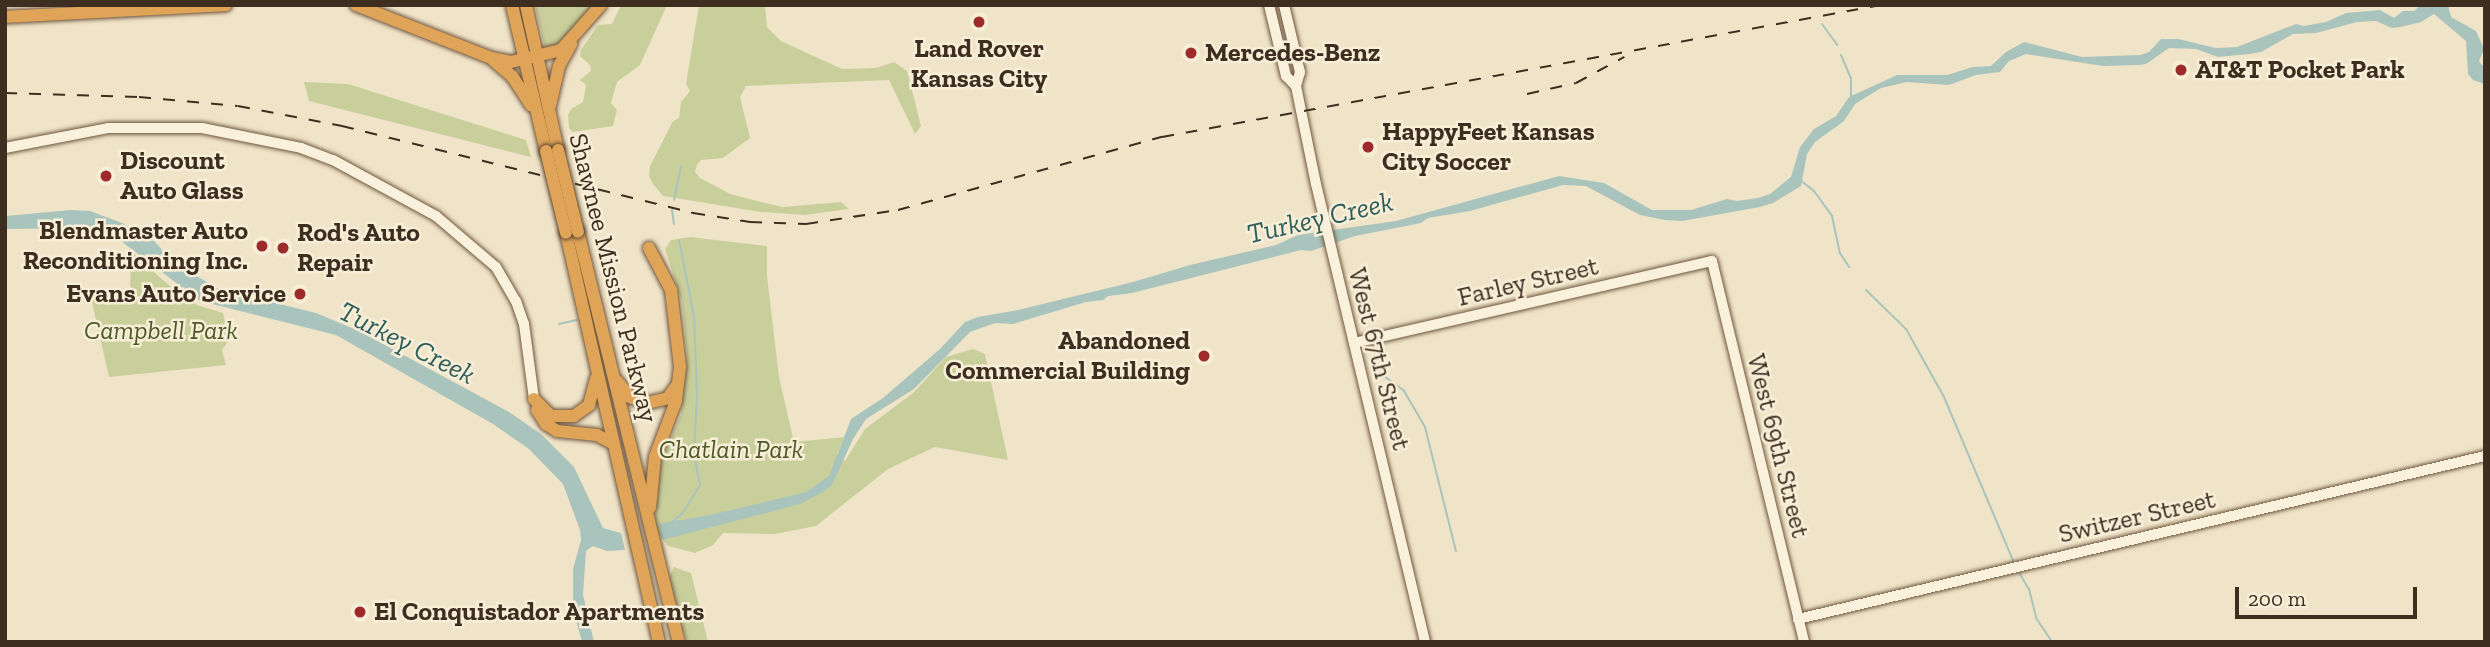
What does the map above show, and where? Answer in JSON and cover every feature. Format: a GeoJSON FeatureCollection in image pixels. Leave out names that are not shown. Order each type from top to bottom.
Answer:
{"type":"FeatureCollection","features":[{"type":"Feature","properties":{"kind":"highway"},"geometry":{"type":"LineString","coordinates":[[5,17],[226,5]]}},
{"type":"Feature","properties":{"kind":"highway"},"geometry":{"type":"LineString","coordinates":[[356,5],[491,58],[511,62],[561,50],[601,5]]}},
{"type":"Feature","properties":{"kind":"highway","name":"Shawnee Mission Parkway"},"geometry":{"type":"LineString","coordinates":[[512,5],[531,58]]}},
{"type":"Feature","properties":{"kind":"highway","name":"Shawnee Mission Parkway"},"geometry":{"type":"LineString","coordinates":[[526,5],[531,58],[552,150],[609,362],[679,642]]}},
{"type":"Feature","properties":{"kind":"highway"},"geometry":{"type":"LineString","coordinates":[[543,112],[559,66],[575,36]]}},
{"type":"Feature","properties":{"kind":"highway"},"geometry":{"type":"LineString","coordinates":[[491,58],[512,76],[543,112]]}},
{"type":"Feature","properties":{"kind":"highway","name":"Shawnee Mission Parkway"},"geometry":{"type":"LineString","coordinates":[[572,232],[612,443],[659,642]]}},
{"type":"Feature","properties":{"kind":"highway"},"geometry":{"type":"LineString","coordinates":[[649,248],[666,278],[675,305],[680,381],[676,401],[655,457],[649,522]]}},
{"type":"Feature","properties":{"kind":"highway"},"geometry":{"type":"LineString","coordinates":[[609,362],[626,393],[641,402],[663,401],[672,394],[680,381]]}},
{"type":"Feature","properties":{"kind":"highway"},"geometry":{"type":"LineString","coordinates":[[534,399],[551,416],[564,418],[579,414],[591,401],[598,371]]}},
{"type":"Feature","properties":{"kind":"highway"},"geometry":{"type":"LineString","coordinates":[[534,399],[538,413],[552,428],[570,435],[601,436],[612,443]]}},
{"type":"Feature","properties":{"kind":"street","name":"West 67th Street"},"geometry":{"type":"LineString","coordinates":[[1269,5],[1286,76],[1296,86]]}},
{"type":"Feature","properties":{"kind":"street","name":"West 67th Street"},"geometry":{"type":"LineString","coordinates":[[1284,5],[1300,72],[1296,86],[1331,251],[1426,642]]}},
{"type":"Feature","properties":{"kind":"street"},"geometry":{"type":"LineString","coordinates":[[5,148],[109,128],[202,128],[301,148],[333,160],[436,216],[496,267],[512,293],[526,335],[534,399]]}},
{"type":"Feature","properties":{"kind":"street","name":"Farley Street"},"geometry":{"type":"LineString","coordinates":[[1354,343],[1712,261]]}},
{"type":"Feature","properties":{"kind":"street","name":"West 69th Street"},"geometry":{"type":"LineString","coordinates":[[1712,261],[1804,642]]}},
{"type":"Feature","properties":{"kind":"street","name":"Switzer Street"},"geometry":{"type":"LineString","coordinates":[[1798,619],[2485,456]]}},
{"type":"Feature","properties":{"kind":"green space"},"geometry":{"type":"Polygon","coordinates":[[[535,5],[597,5],[563,44],[545,49],[535,5]]]}},
{"type":"Feature","properties":{"kind":"green space"},"geometry":{"type":"Polygon","coordinates":[[[621,5],[667,5],[640,65],[617,82],[611,103],[617,110],[613,126],[573,132],[569,128],[568,115],[571,109],[583,102],[586,85],[580,80],[591,71],[590,65],[580,56],[581,50],[598,25],[612,24],[621,5]]]}},
{"type":"Feature","properties":{"kind":"green space"},"geometry":{"type":"Polygon","coordinates":[[[699,5],[765,5],[767,27],[781,41],[842,69],[876,68],[894,62],[907,71],[921,126],[915,134],[889,80],[746,86],[740,97],[750,138],[723,158],[701,160],[695,172],[700,178],[730,194],[757,201],[783,207],[841,202],[849,209],[805,215],[761,212],[663,196],[653,184],[649,176],[650,166],[673,121],[679,118],[681,102],[690,91],[686,84],[699,5]]]}},
{"type":"Feature","properties":{"kind":"green space"},"geometry":{"type":"Polygon","coordinates":[[[304,82],[348,84],[526,140],[531,157],[309,101],[304,82]]]}},
{"type":"Feature","properties":{"kind":"green space","name":"Chatlain Park"},"geometry":{"type":"Polygon","coordinates":[[[690,237],[767,246],[767,276],[779,377],[794,442],[844,437],[837,454],[845,461],[865,429],[913,393],[946,357],[973,349],[985,354],[1008,460],[935,447],[888,469],[816,526],[775,534],[723,533],[713,545],[695,553],[668,546],[657,532],[654,501],[657,470],[681,415],[687,359],[682,302],[665,249],[671,240],[690,237]]]}},
{"type":"Feature","properties":{"kind":"green space","name":"Campbell Park"},"geometry":{"type":"Polygon","coordinates":[[[131,251],[165,282],[197,305],[223,313],[229,340],[222,350],[226,365],[109,377],[91,298],[130,301],[131,251]]]}},
{"type":"Feature","properties":{"kind":"green space"},"geometry":{"type":"Polygon","coordinates":[[[674,567],[691,573],[708,642],[687,642],[669,578],[674,567]]]}},
{"type":"Feature","properties":{"kind":"water"},"geometry":{"type":"Polygon","coordinates":[[[2421,5],[2448,5],[2451,17],[2476,31],[2484,49],[2479,61],[2485,69],[2485,84],[2473,80],[2468,74],[2466,41],[2434,14],[2421,22],[2400,27],[2392,28],[2376,21],[2357,22],[2316,33],[2293,34],[2261,52],[2249,54],[2218,57],[2196,49],[2169,48],[2146,64],[2139,65],[2103,66],[2026,54],[2009,61],[2000,72],[1976,75],[1949,85],[1907,82],[1881,88],[1855,104],[1844,121],[1815,142],[1807,154],[1801,186],[1773,203],[1760,207],[1682,221],[1665,220],[1640,215],[1586,186],[1563,185],[1470,211],[1355,236],[1311,251],[1301,250],[1132,293],[1108,296],[1103,300],[1086,302],[1013,324],[995,323],[970,332],[914,389],[866,419],[853,439],[832,485],[825,491],[800,504],[662,540],[659,524],[715,514],[806,492],[829,476],[851,419],[883,398],[940,349],[965,322],[978,317],[1133,282],[1190,265],[1276,245],[1298,235],[1396,221],[1559,176],[1604,183],[1652,210],[1691,210],[1727,199],[1737,201],[1758,198],[1770,194],[1791,177],[1800,147],[1814,129],[1836,116],[1849,97],[1897,75],[1947,75],[1973,67],[1991,66],[2006,52],[2024,42],[2082,57],[2140,55],[2149,52],[2161,39],[2178,39],[2216,48],[2237,47],[2296,24],[2304,26],[2326,22],[2346,13],[2380,10],[2394,18],[2403,11],[2414,11],[2421,5]]]}},
{"type":"Feature","properties":{"kind":"water"},"geometry":{"type":"Polygon","coordinates":[[[71,210],[90,211],[122,223],[155,242],[174,263],[219,289],[316,313],[359,331],[509,412],[541,434],[574,467],[603,528],[621,533],[625,550],[607,551],[593,546],[586,551],[583,595],[594,642],[582,642],[573,609],[573,569],[581,540],[580,530],[563,484],[529,449],[493,424],[336,335],[200,301],[113,235],[96,228],[5,229],[5,216],[71,210]]]}},
{"type":"Feature","properties":{"kind":"waterway"},"geometry":{"type":"LineString","coordinates":[[1822,24],[1837,45]]}},
{"type":"Feature","properties":{"kind":"waterway"},"geometry":{"type":"LineString","coordinates":[[1841,55],[1851,78],[1851,97]]}},
{"type":"Feature","properties":{"kind":"waterway"},"geometry":{"type":"LineString","coordinates":[[674,200],[681,166]]}},
{"type":"Feature","properties":{"kind":"waterway"},"geometry":{"type":"LineString","coordinates":[[1800,180],[1814,191],[1832,216],[1840,253],[1849,267]]}},
{"type":"Feature","properties":{"kind":"waterway"},"geometry":{"type":"LineString","coordinates":[[672,210],[674,224]]}},
{"type":"Feature","properties":{"kind":"waterway"},"geometry":{"type":"LineString","coordinates":[[672,522],[682,514],[700,485],[694,453],[697,396],[694,316],[679,240]]}},
{"type":"Feature","properties":{"kind":"waterway"},"geometry":{"type":"LineString","coordinates":[[1866,290],[1906,329],[1944,397],[2014,563]]}},
{"type":"Feature","properties":{"kind":"waterway"},"geometry":{"type":"LineString","coordinates":[[559,324],[577,320]]}},
{"type":"Feature","properties":{"kind":"waterway"},"geometry":{"type":"LineString","coordinates":[[1381,374],[1404,391],[1425,427],[1456,551]]}},
{"type":"Feature","properties":{"kind":"waterway"},"geometry":{"type":"LineString","coordinates":[[2018,571],[2029,589],[2036,618],[2052,642]]}},
{"type":"Feature","properties":{"kind":"railway"},"geometry":{"type":"LineString","coordinates":[[5,93],[139,97],[238,106],[342,126],[693,213],[750,222],[806,224],[898,210],[1162,137],[1881,5]]}},
{"type":"Feature","properties":{"kind":"railway"},"geometry":{"type":"LineString","coordinates":[[1527,94],[1576,83],[1624,57]]}},
{"type":"Feature","properties":{"kind":"place","name":"Land Rover Kansas City"},"geometry":{"type":"Point","coordinates":[979,22]}},
{"type":"Feature","properties":{"kind":"place","name":"Mercedes-Benz"},"geometry":{"type":"Point","coordinates":[1191,53]}},
{"type":"Feature","properties":{"kind":"place","name":"AT&T Pocket Park"},"geometry":{"type":"Point","coordinates":[2181,70]}},
{"type":"Feature","properties":{"kind":"place","name":"HappyFeet Kansas City Soccer"},"geometry":{"type":"Point","coordinates":[1368,147]}},
{"type":"Feature","properties":{"kind":"place","name":"Discount Auto Glass"},"geometry":{"type":"Point","coordinates":[106,176]}},
{"type":"Feature","properties":{"kind":"place","name":"Blendmaster Auto Reconditioning Inc."},"geometry":{"type":"Point","coordinates":[262,246]}},
{"type":"Feature","properties":{"kind":"place","name":"Rod's Auto Repair"},"geometry":{"type":"Point","coordinates":[283,248]}},
{"type":"Feature","properties":{"kind":"place","name":"Evans Auto Service"},"geometry":{"type":"Point","coordinates":[300,294]}},
{"type":"Feature","properties":{"kind":"place","name":"Abandoned Commercial Building"},"geometry":{"type":"Point","coordinates":[1204,356]}},
{"type":"Feature","properties":{"kind":"place","name":"El Conquistador Apartments"},"geometry":{"type":"Point","coordinates":[360,612]}},
{"type":"Feature","properties":{"kind":"water label","name":"Turkey Creek"},"geometry":{"type":"Point","coordinates":[1320,218]}},
{"type":"Feature","properties":{"kind":"water label","name":"Turkey Creek"},"geometry":{"type":"Point","coordinates":[407,343]}}]}
